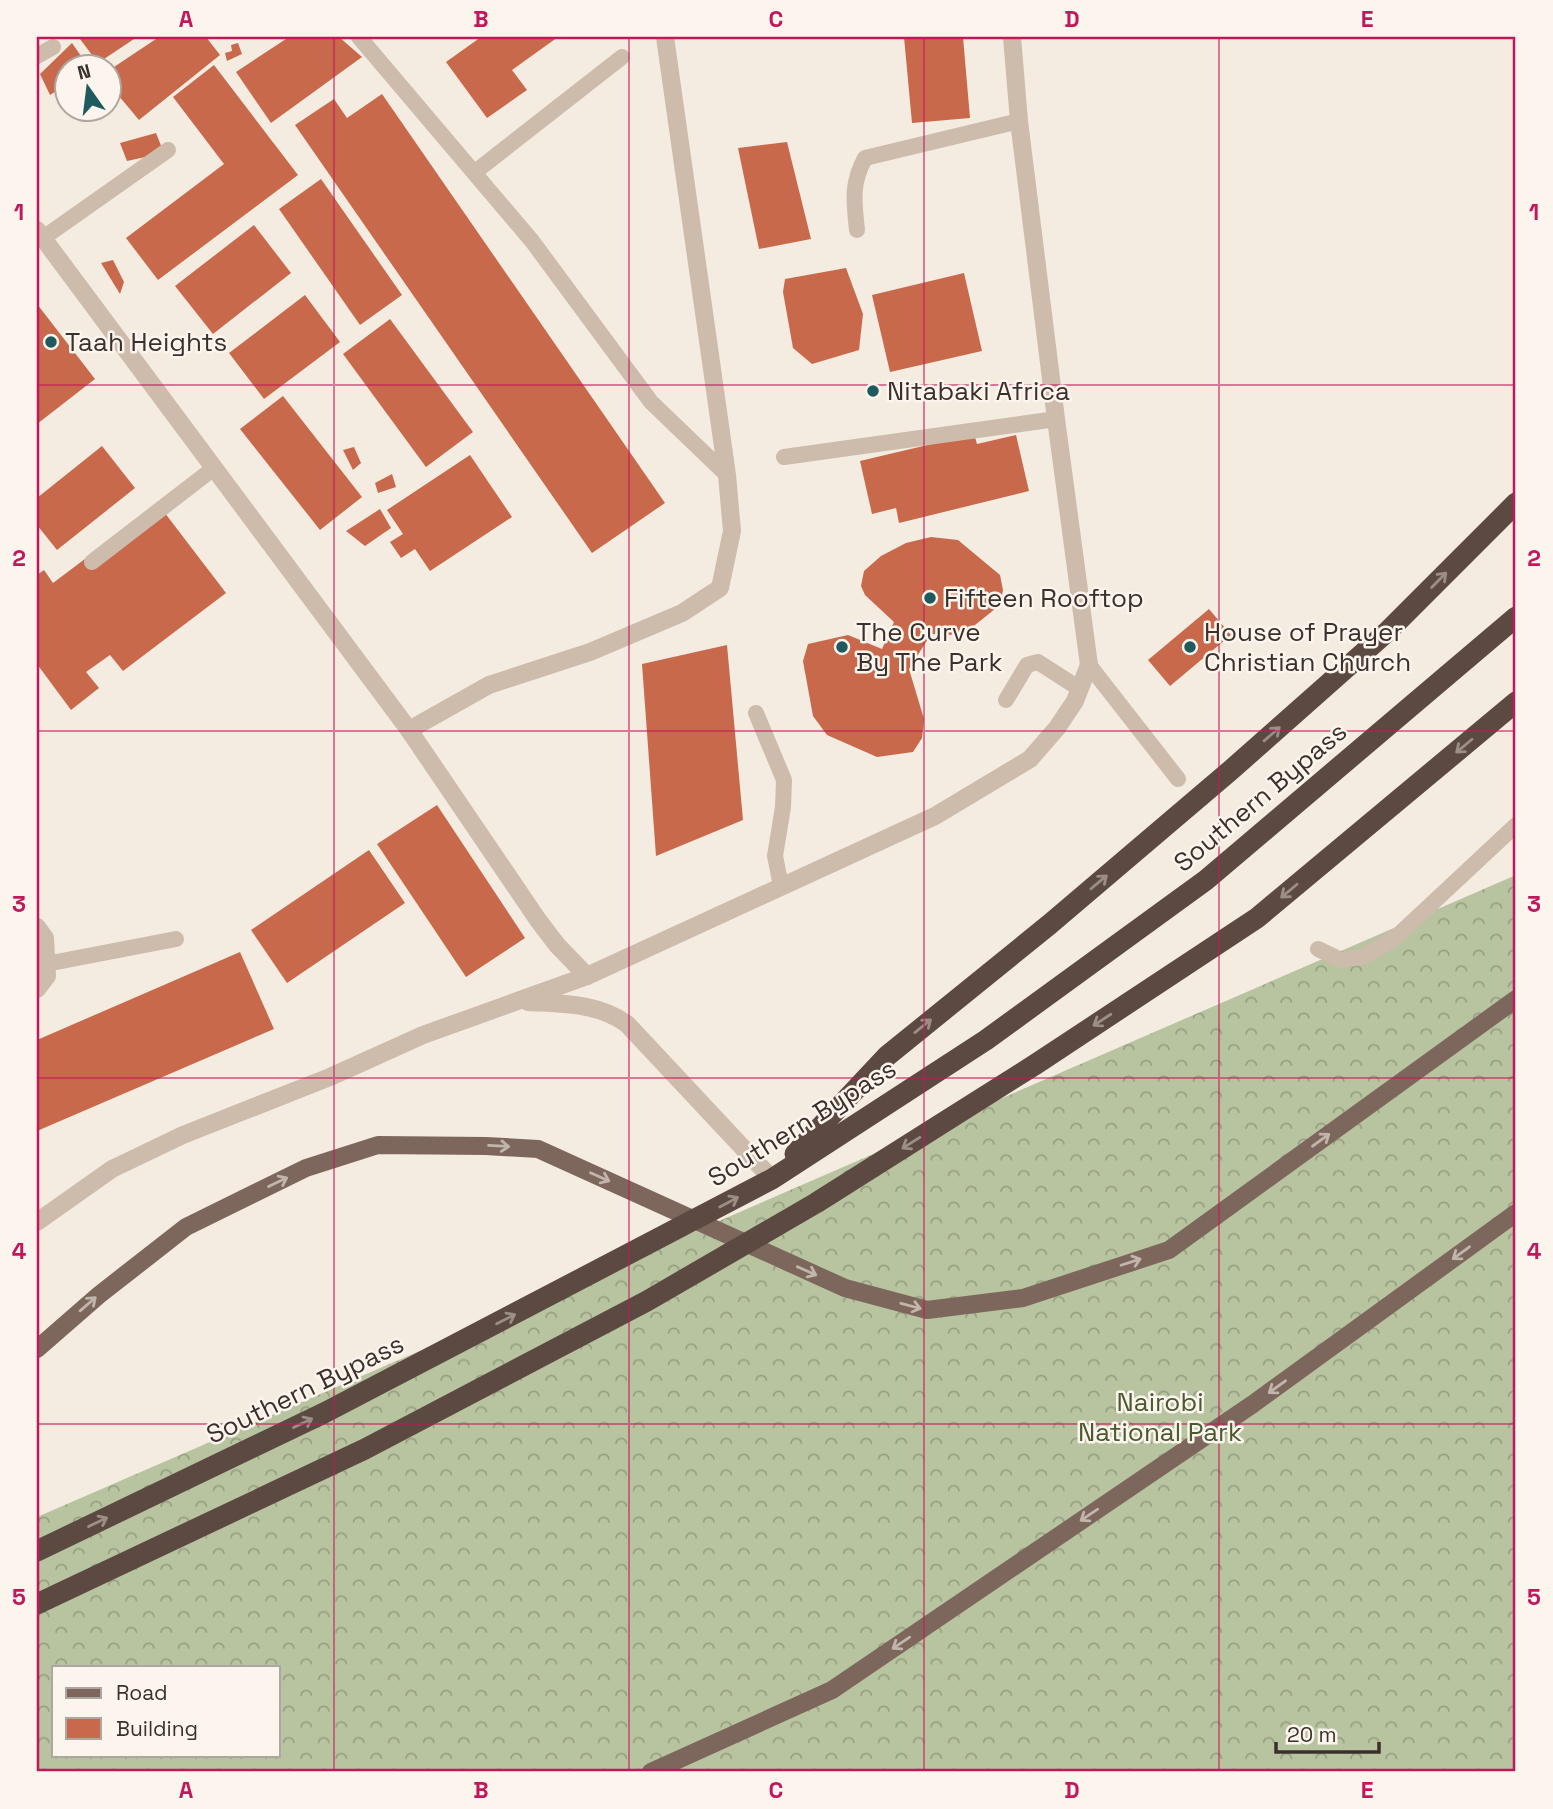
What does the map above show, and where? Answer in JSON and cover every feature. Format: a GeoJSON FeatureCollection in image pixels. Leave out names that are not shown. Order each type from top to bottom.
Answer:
{"type":"FeatureCollection","features":[{"type":"Feature","properties":{"kind":"highway"},"geometry":{"type":"LineString","coordinates":[[772,1179],[887,1056],[1050,924],[1270,736],[1388,631],[1516,503]]}},
{"type":"Feature","properties":{"kind":"highway","name":"Southern Bypass"},"geometry":{"type":"LineString","coordinates":[[37,1551],[324,1413],[772,1179],[986,1040],[1206,880],[1516,617]]}},
{"type":"Feature","properties":{"kind":"highway"},"geometry":{"type":"LineString","coordinates":[[37,1604],[377,1443],[647,1301],[816,1203],[1036,1064],[1257,918],[1516,702]]}},
{"type":"Feature","properties":{"kind":"main road"},"geometry":{"type":"LineString","coordinates":[[37,1349],[99,1295],[186,1227],[306,1168],[378,1145],[538,1149],[845,1288],[927,1310],[1023,1298],[1169,1250],[1516,999]]}},
{"type":"Feature","properties":{"kind":"main road"},"geometry":{"type":"LineString","coordinates":[[651,1772],[832,1690],[1253,1404],[1516,1213]]}},
{"type":"Feature","properties":{"kind":"street"},"geometry":{"type":"LineString","coordinates":[[409,730],[489,685],[590,652],[681,613],[720,588],[729,556],[732,531],[727,475],[665,37]]}},
{"type":"Feature","properties":{"kind":"street"},"geometry":{"type":"LineString","coordinates":[[37,1222],[112,1169],[183,1135],[330,1077],[423,1035],[587,976],[935,816],[1030,759],[1058,728],[1075,701],[1089,665],[1019,121],[1012,37]]}},
{"type":"Feature","properties":{"kind":"street"},"geometry":{"type":"LineString","coordinates":[[40,234],[409,730],[538,920],[557,945],[587,976]]}},
{"type":"Feature","properties":{"kind":"street"},"geometry":{"type":"LineString","coordinates":[[37,927],[45,939],[47,976],[37,989]]}},
{"type":"Feature","properties":{"kind":"street"},"geometry":{"type":"LineString","coordinates":[[521,1001],[595,1007],[622,1020],[642,1038],[772,1179]]}},
{"type":"Feature","properties":{"kind":"lane"},"geometry":{"type":"LineString","coordinates":[[359,37],[532,241],[651,402],[727,475]]}},
{"type":"Feature","properties":{"kind":"lane"},"geometry":{"type":"LineString","coordinates":[[37,56],[53,47]]}},
{"type":"Feature","properties":{"kind":"lane"},"geometry":{"type":"LineString","coordinates":[[475,172],[622,57]]}},
{"type":"Feature","properties":{"kind":"lane"},"geometry":{"type":"LineString","coordinates":[[857,230],[853,197],[856,175],[865,158],[1019,121]]}},
{"type":"Feature","properties":{"kind":"lane"},"geometry":{"type":"LineString","coordinates":[[40,234],[168,150]]}},
{"type":"Feature","properties":{"kind":"lane"},"geometry":{"type":"LineString","coordinates":[[784,457],[1056,419]]}},
{"type":"Feature","properties":{"kind":"lane"},"geometry":{"type":"LineString","coordinates":[[92,562],[214,468]]}},
{"type":"Feature","properties":{"kind":"lane"},"geometry":{"type":"LineString","coordinates":[[1006,700],[1027,665],[1038,662],[1080,689]]}},
{"type":"Feature","properties":{"kind":"lane"},"geometry":{"type":"LineString","coordinates":[[1089,665],[1178,779]]}},
{"type":"Feature","properties":{"kind":"lane"},"geometry":{"type":"LineString","coordinates":[[756,713],[784,780],[783,807],[775,856],[781,886]]}},
{"type":"Feature","properties":{"kind":"lane"},"geometry":{"type":"LineString","coordinates":[[1318,949],[1341,960],[1362,957],[1395,938],[1516,825]]}},
{"type":"Feature","properties":{"kind":"lane"},"geometry":{"type":"LineString","coordinates":[[46,964],[176,939]]}},
{"type":"Feature","properties":{"kind":"green space","name":"Nairobi National Park"},"geometry":{"type":"Polygon","coordinates":[[[1516,875],[1516,1772],[37,1772],[37,1517],[1516,875]]]}},
{"type":"Feature","properties":{"kind":"building"},"geometry":{"type":"Polygon","coordinates":[[[137,37],[114,52],[90,52],[80,39],[137,37]]]}},
{"type":"Feature","properties":{"kind":"building"},"geometry":{"type":"Polygon","coordinates":[[[159,37],[206,37],[220,55],[139,120],[122,100],[122,62],[159,37]]]}},
{"type":"Feature","properties":{"kind":"building"},"geometry":{"type":"Polygon","coordinates":[[[289,37],[339,37],[362,57],[271,123],[236,72],[289,37]]]}},
{"type":"Feature","properties":{"kind":"building"},"geometry":{"type":"Polygon","coordinates":[[[481,37],[558,37],[512,70],[527,90],[487,118],[446,62],[481,37]]]}},
{"type":"Feature","properties":{"kind":"building"},"geometry":{"type":"Polygon","coordinates":[[[904,37],[963,37],[970,118],[912,123],[904,37]]]}},
{"type":"Feature","properties":{"kind":"building"},"geometry":{"type":"Polygon","coordinates":[[[72,43],[78,52],[63,52],[72,43]]]}},
{"type":"Feature","properties":{"kind":"building"},"geometry":{"type":"Polygon","coordinates":[[[238,43],[242,54],[227,61],[225,53],[232,51],[231,45],[238,43]]]}},
{"type":"Feature","properties":{"kind":"building"},"geometry":{"type":"Polygon","coordinates":[[[52,62],[50,95],[40,74],[52,62]]]}},
{"type":"Feature","properties":{"kind":"building"},"geometry":{"type":"Polygon","coordinates":[[[214,65],[298,175],[158,280],[126,238],[224,164],[173,97],[214,65]]]}},
{"type":"Feature","properties":{"kind":"building"},"geometry":{"type":"Polygon","coordinates":[[[382,94],[665,503],[592,553],[295,125],[334,99],[347,118],[382,94]]]}},
{"type":"Feature","properties":{"kind":"building"},"geometry":{"type":"Polygon","coordinates":[[[156,133],[164,153],[127,161],[120,143],[156,133]]]}},
{"type":"Feature","properties":{"kind":"building"},"geometry":{"type":"Polygon","coordinates":[[[787,142],[811,239],[759,249],[738,148],[787,142]]]}},
{"type":"Feature","properties":{"kind":"building"},"geometry":{"type":"Polygon","coordinates":[[[321,179],[402,295],[360,325],[279,209],[321,179]]]}},
{"type":"Feature","properties":{"kind":"building"},"geometry":{"type":"Polygon","coordinates":[[[254,225],[291,273],[213,334],[175,286],[254,225]]]}},
{"type":"Feature","properties":{"kind":"building"},"geometry":{"type":"Polygon","coordinates":[[[113,260],[124,282],[120,294],[101,263],[113,260]]]}},
{"type":"Feature","properties":{"kind":"building"},"geometry":{"type":"Polygon","coordinates":[[[846,268],[863,314],[859,350],[812,364],[793,348],[783,292],[785,279],[846,268]]]}},
{"type":"Feature","properties":{"kind":"building"},"geometry":{"type":"Polygon","coordinates":[[[964,273],[982,351],[890,372],[872,295],[964,273]]]}},
{"type":"Feature","properties":{"kind":"building"},"geometry":{"type":"Polygon","coordinates":[[[305,295],[340,342],[264,399],[229,353],[305,295]]]}},
{"type":"Feature","properties":{"kind":"building","name":"Taah Heights"},"geometry":{"type":"Polygon","coordinates":[[[37,304],[95,379],[37,424],[37,304]]]}},
{"type":"Feature","properties":{"kind":"building"},"geometry":{"type":"Polygon","coordinates":[[[390,319],[473,432],[426,467],[343,354],[390,319]]]}},
{"type":"Feature","properties":{"kind":"building"},"geometry":{"type":"Polygon","coordinates":[[[283,396],[362,497],[320,530],[240,429],[283,396]]]}},
{"type":"Feature","properties":{"kind":"building"},"geometry":{"type":"Polygon","coordinates":[[[974,434],[977,444],[1016,435],[1029,491],[899,523],[896,508],[872,514],[860,461],[974,434]]]}},
{"type":"Feature","properties":{"kind":"building"},"geometry":{"type":"Polygon","coordinates":[[[102,446],[135,488],[57,550],[37,525],[37,498],[102,446]]]}},
{"type":"Feature","properties":{"kind":"building"},"geometry":{"type":"Polygon","coordinates":[[[354,447],[361,463],[353,470],[343,450],[354,447]]]}},
{"type":"Feature","properties":{"kind":"building"},"geometry":{"type":"Polygon","coordinates":[[[470,455],[512,517],[430,571],[415,549],[401,558],[390,542],[403,534],[387,510],[470,455]]]}},
{"type":"Feature","properties":{"kind":"building"},"geometry":{"type":"Polygon","coordinates":[[[392,474],[396,487],[378,493],[375,483],[392,474]]]}},
{"type":"Feature","properties":{"kind":"building"},"geometry":{"type":"Polygon","coordinates":[[[158,504],[226,593],[123,671],[110,655],[86,672],[99,688],[71,710],[37,664],[37,575],[44,570],[53,583],[158,504]]]}},
{"type":"Feature","properties":{"kind":"building"},"geometry":{"type":"Polygon","coordinates":[[[380,509],[391,528],[365,546],[346,531],[380,509]]]}},
{"type":"Feature","properties":{"kind":"building","name":"The Curve By The Park"},"geometry":{"type":"Polygon","coordinates":[[[931,537],[958,540],[1000,575],[1003,590],[1000,605],[970,629],[950,635],[931,634],[909,669],[924,719],[922,738],[913,752],[877,757],[827,735],[813,716],[803,661],[808,644],[848,635],[882,649],[894,622],[865,595],[861,586],[864,571],[881,556],[906,543],[931,537]]]}},
{"type":"Feature","properties":{"kind":"building","name":"House of Prayer Christian Church"},"geometry":{"type":"Polygon","coordinates":[[[1209,609],[1231,635],[1170,686],[1148,660],[1209,609]]]}},
{"type":"Feature","properties":{"kind":"building"},"geometry":{"type":"Polygon","coordinates":[[[727,645],[743,820],[656,856],[642,664],[727,645]]]}},
{"type":"Feature","properties":{"kind":"building"},"geometry":{"type":"Polygon","coordinates":[[[437,805],[525,938],[466,977],[377,844],[437,805]]]}},
{"type":"Feature","properties":{"kind":"building"},"geometry":{"type":"Polygon","coordinates":[[[369,850],[405,903],[287,983],[251,930],[369,850]]]}},
{"type":"Feature","properties":{"kind":"building"},"geometry":{"type":"Polygon","coordinates":[[[240,952],[274,1029],[37,1131],[37,1040],[240,952]]]}},
{"type":"Feature","properties":{"kind":"place","name":"Taah Heights"},"geometry":{"type":"Point","coordinates":[51,342]}},
{"type":"Feature","properties":{"kind":"place","name":"Nitabaki Africa"},"geometry":{"type":"Point","coordinates":[873,391]}},
{"type":"Feature","properties":{"kind":"place","name":"Fifteen Rooftop"},"geometry":{"type":"Point","coordinates":[930,598]}},
{"type":"Feature","properties":{"kind":"place","name":"The Curve By The Park"},"geometry":{"type":"Point","coordinates":[842,647]}},
{"type":"Feature","properties":{"kind":"place","name":"House of Prayer Christian Church"},"geometry":{"type":"Point","coordinates":[1190,647]}}]}
